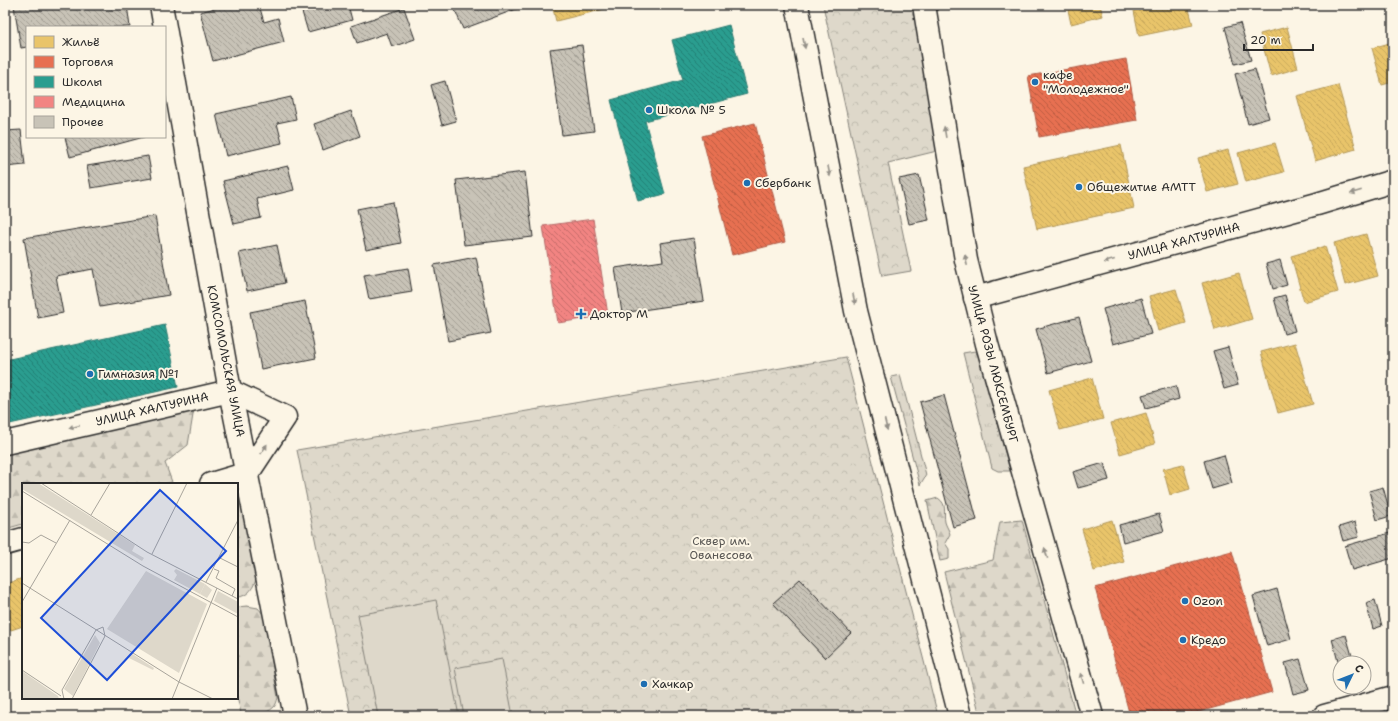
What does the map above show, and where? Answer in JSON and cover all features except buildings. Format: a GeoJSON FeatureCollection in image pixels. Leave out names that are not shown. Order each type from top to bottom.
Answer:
{"type":"FeatureCollection","features":[{"type":"Feature","properties":{"kind":"main road","name":"КОМСОМОЛЬСКАЯ УЛИЦА"},"geometry":{"type":"LineString","coordinates":[[161,5],[165,26]]}},
{"type":"Feature","properties":{"kind":"main road"},"geometry":{"type":"LineString","coordinates":[[797,5],[856,311],[960,716]]}},
{"type":"Feature","properties":{"kind":"main road","name":"УЛИЦА РОЗЫ ЛЮКСЕМБУРГ"},"geometry":{"type":"LineString","coordinates":[[924,5],[966,260],[986,344],[1092,716]]}},
{"type":"Feature","properties":{"kind":"main road","name":"КОМСОМОЛЬСКАЯ УЛИЦА"},"geometry":{"type":"LineString","coordinates":[[166,33],[230,391],[248,474],[295,716]]}},
{"type":"Feature","properties":{"kind":"main road","name":"УЛИЦА ХАЛТУРИНА"},"geometry":{"type":"LineString","coordinates":[[975,298],[1317,204],[1393,181]]}},
{"type":"Feature","properties":{"kind":"main road","name":"УЛИЦА ХАЛТУРИНА"},"geometry":{"type":"LineString","coordinates":[[5,443],[230,391]]}},
{"type":"Feature","properties":{"kind":"main road"},"geometry":{"type":"LineString","coordinates":[[215,483],[248,474],[285,417],[230,391]]}},
{"type":"Feature","properties":{"kind":"main road"},"geometry":{"type":"LineString","coordinates":[[5,544],[22,539]]}},
{"type":"Feature","properties":{"kind":"main road"},"geometry":{"type":"LineString","coordinates":[[1324,716],[1393,697]]}},
{"type":"Feature","properties":{"kind":"green space"},"geometry":{"type":"Polygon","coordinates":[[[823,5],[913,5],[941,150],[888,163],[911,271],[882,276],[823,5]]]}},
{"type":"Feature","properties":{"kind":"green space"},"geometry":{"type":"Polygon","coordinates":[[[975,351],[979,357],[1010,471],[998,471],[992,468],[963,353],[975,351]]]}},
{"type":"Feature","properties":{"kind":"green space","name":"Сквер им. Ованесова"},"geometry":{"type":"Polygon","coordinates":[[[846,357],[938,716],[351,716],[297,450],[846,357]]]}},
{"type":"Feature","properties":{"kind":"green space"},"geometry":{"type":"Polygon","coordinates":[[[900,375],[926,475],[920,485],[891,377],[900,375]]]}},
{"type":"Feature","properties":{"kind":"green space"},"geometry":{"type":"Polygon","coordinates":[[[194,409],[188,445],[165,463],[172,482],[22,483],[22,524],[5,529],[5,453],[194,409]]]}},
{"type":"Feature","properties":{"kind":"green space"},"geometry":{"type":"Polygon","coordinates":[[[241,498],[257,577],[253,587],[248,593],[241,597],[238,597],[238,499],[241,498]]]}},
{"type":"Feature","properties":{"kind":"green space"},"geometry":{"type":"Polygon","coordinates":[[[938,498],[944,506],[945,522],[950,534],[945,543],[949,549],[949,559],[940,561],[927,501],[938,498]]]}},
{"type":"Feature","properties":{"kind":"green space"},"geometry":{"type":"Polygon","coordinates":[[[1022,520],[1076,716],[980,716],[944,572],[993,560],[1000,522],[1022,520]]]}},
{"type":"Feature","properties":{"kind":"green space"},"geometry":{"type":"Polygon","coordinates":[[[436,600],[459,716],[378,716],[358,615],[436,600]]]}},
{"type":"Feature","properties":{"kind":"green space"},"geometry":{"type":"Polygon","coordinates":[[[247,606],[258,608],[264,615],[278,698],[275,706],[270,710],[258,714],[241,713],[238,699],[238,607],[247,606]]]}},
{"type":"Feature","properties":{"kind":"green space"},"geometry":{"type":"Polygon","coordinates":[[[502,659],[513,716],[464,716],[455,668],[502,659]]]}},
{"type":"Feature","properties":{"kind":"place","name":"кафе \"Молодежное\""},"geometry":{"type":"Point","coordinates":[1035,82]}},
{"type":"Feature","properties":{"kind":"place","name":"Школа № 5"},"geometry":{"type":"Point","coordinates":[649,110]}},
{"type":"Feature","properties":{"kind":"place","name":"Сбербанк"},"geometry":{"type":"Point","coordinates":[747,183]}},
{"type":"Feature","properties":{"kind":"place","name":"Общежитие АМТТ"},"geometry":{"type":"Point","coordinates":[1079,187]}},
{"type":"Feature","properties":{"kind":"place","name":"Доктор М"},"geometry":{"type":"Point","coordinates":[581,314]}},
{"type":"Feature","properties":{"kind":"place","name":"Гимназия №1"},"geometry":{"type":"Point","coordinates":[90,374]}},
{"type":"Feature","properties":{"kind":"place","name":"Ozon"},"geometry":{"type":"Point","coordinates":[1185,601]}},
{"type":"Feature","properties":{"kind":"place","name":"Кредо"},"geometry":{"type":"Point","coordinates":[1183,640]}},
{"type":"Feature","properties":{"kind":"place","name":"Хачкар"},"geometry":{"type":"Point","coordinates":[644,684]}}]}
